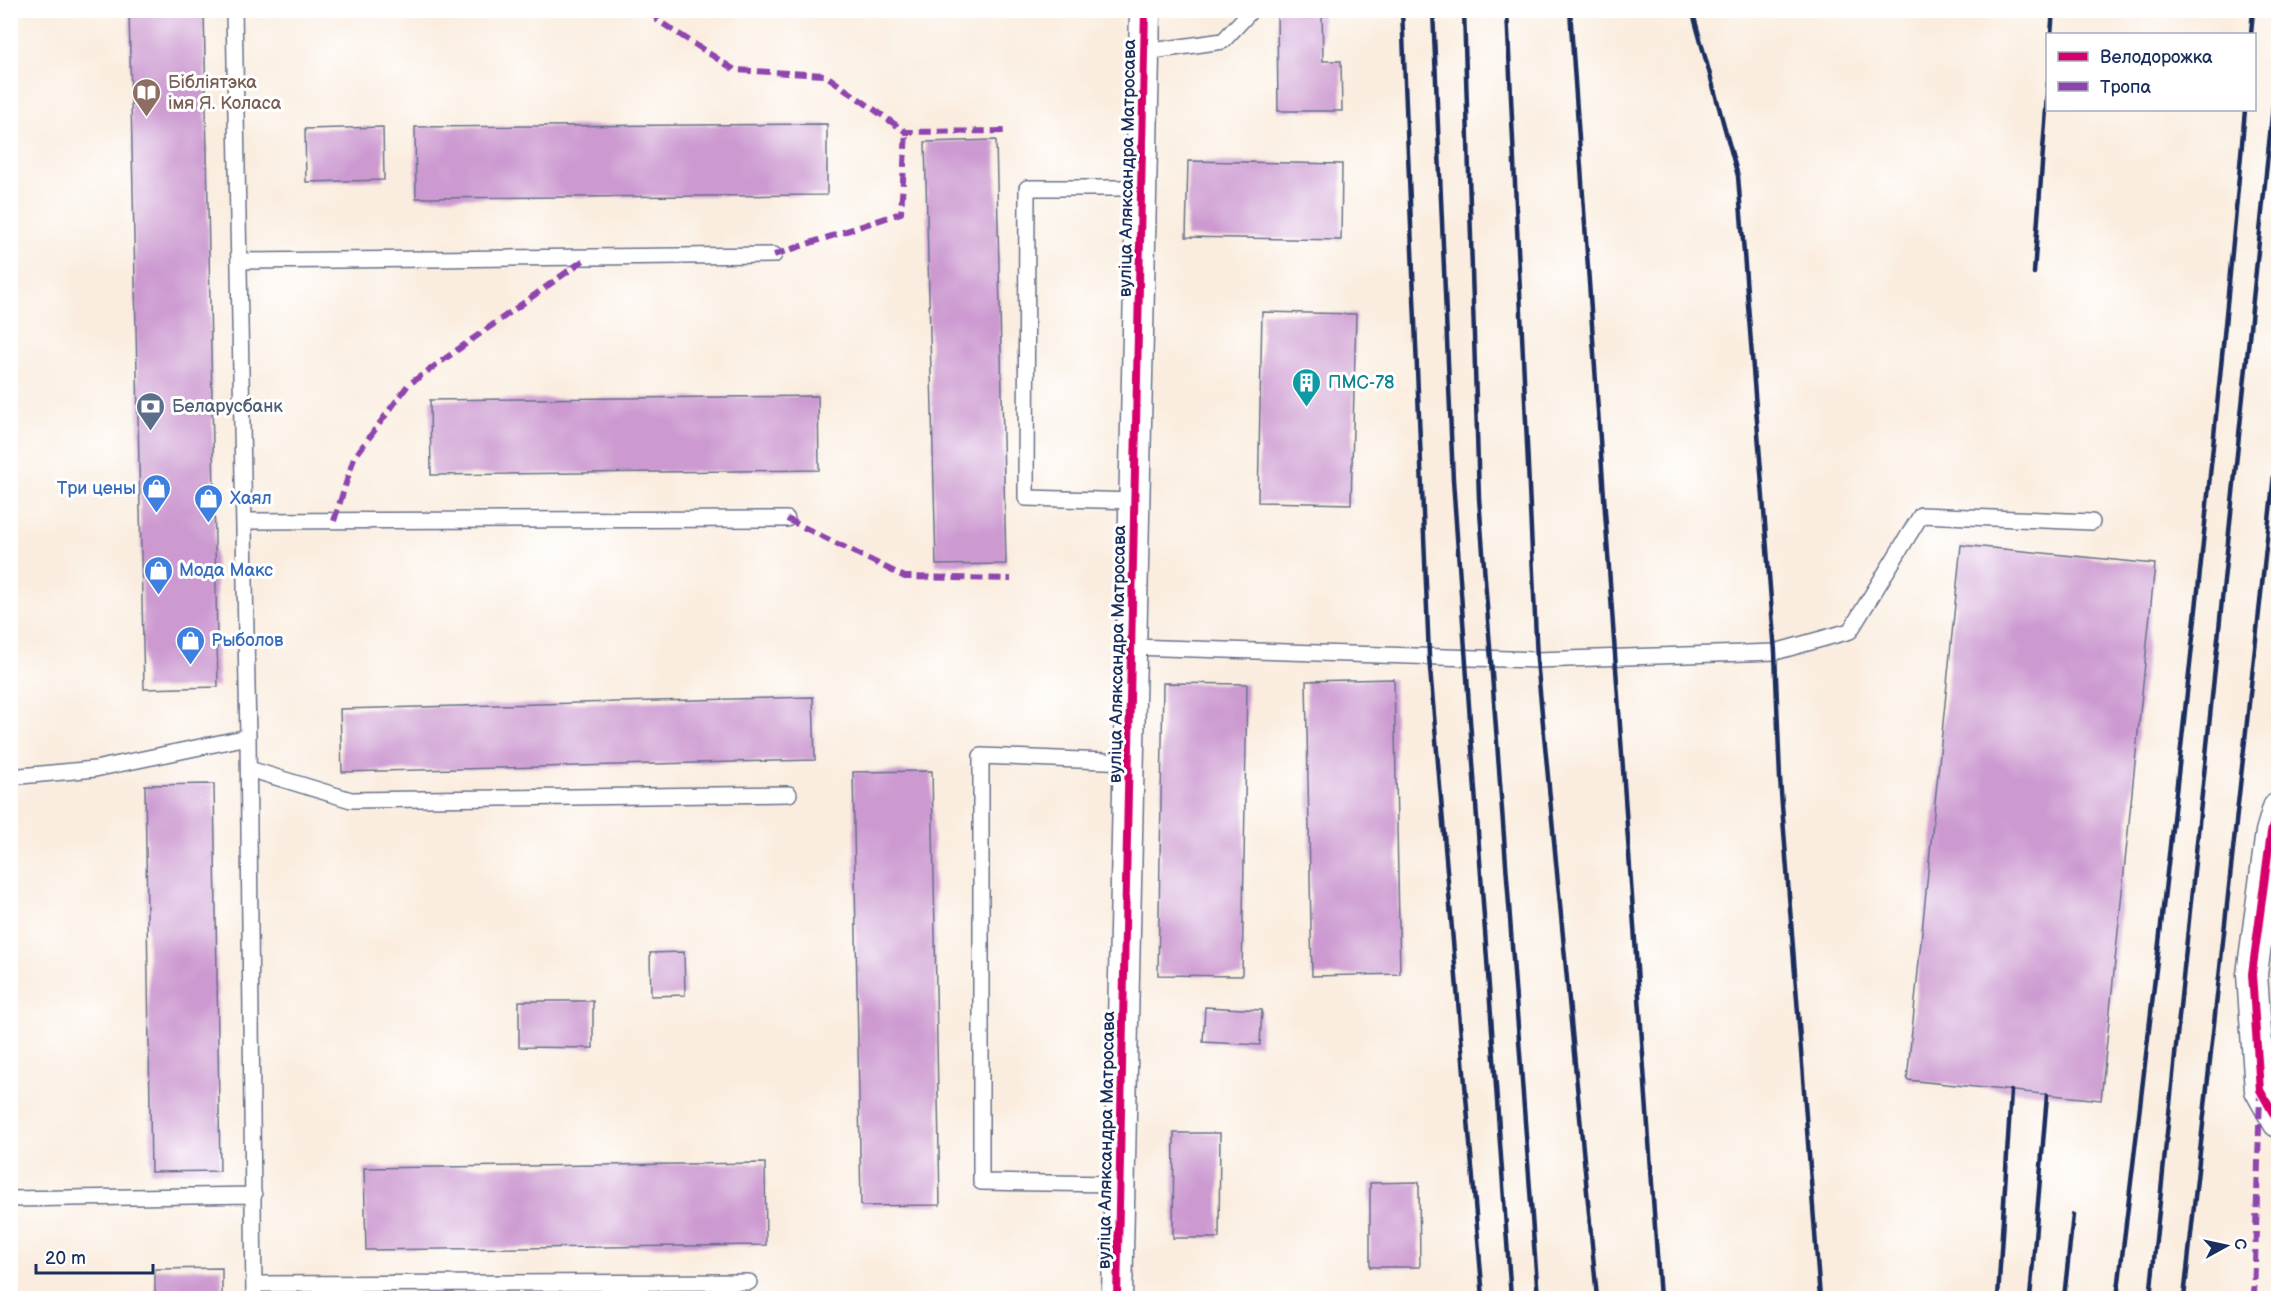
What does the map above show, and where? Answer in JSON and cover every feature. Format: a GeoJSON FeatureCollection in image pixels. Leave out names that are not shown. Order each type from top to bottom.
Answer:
{"type":"FeatureCollection","features":[{"type":"Feature","properties":{"kind":"street","name":"вуліца Аляксандра Матросава"},"geometry":{"type":"LineString","coordinates":[[1117,1299],[1145,10]]}},
{"type":"Feature","properties":{"kind":"street"},"geometry":{"type":"LineString","coordinates":[[2278,808],[2271,832],[2252,974],[2260,1090],[2278,1122]]}},
{"type":"Feature","properties":{"kind":"lane"},"geometry":{"type":"LineString","coordinates":[[234,10],[249,737],[254,1291],[749,1282]]}},
{"type":"Feature","properties":{"kind":"lane"},"geometry":{"type":"LineString","coordinates":[[1145,52],[1223,41],[1248,14],[1249,10]]}},
{"type":"Feature","properties":{"kind":"lane"},"geometry":{"type":"LineString","coordinates":[[1136,501],[1026,498],[1027,188],[1142,188]]}},
{"type":"Feature","properties":{"kind":"lane"},"geometry":{"type":"LineString","coordinates":[[239,261],[774,255]]}},
{"type":"Feature","properties":{"kind":"lane"},"geometry":{"type":"LineString","coordinates":[[1132,647],[1537,660],[1775,652],[1850,631],[1921,515],[2092,522]]}},
{"type":"Feature","properties":{"kind":"lane"},"geometry":{"type":"LineString","coordinates":[[244,521],[787,519]]}},
{"type":"Feature","properties":{"kind":"lane"},"geometry":{"type":"LineString","coordinates":[[10,777],[95,769],[249,737]]}},
{"type":"Feature","properties":{"kind":"lane"},"geometry":{"type":"LineString","coordinates":[[1119,1184],[981,1182],[981,756],[1130,762]]}},
{"type":"Feature","properties":{"kind":"lane"},"geometry":{"type":"LineString","coordinates":[[249,769],[351,800],[789,794]]}},
{"type":"Feature","properties":{"kind":"lane"},"geometry":{"type":"LineString","coordinates":[[10,1199],[254,1195]]}},
{"type":"Feature","properties":{"kind":"building"},"geometry":{"type":"Polygon","coordinates":[[[129,10],[204,10],[218,687],[144,689],[129,10]]]}},
{"type":"Feature","properties":{"kind":"building"},"geometry":{"type":"Polygon","coordinates":[[[1277,10],[1322,10],[1323,61],[1341,61],[1342,111],[1278,111],[1277,10]]]}},
{"type":"Feature","properties":{"kind":"building"},"geometry":{"type":"Polygon","coordinates":[[[827,124],[827,195],[416,198],[415,127],[827,124]]]}},
{"type":"Feature","properties":{"kind":"building"},"geometry":{"type":"Polygon","coordinates":[[[383,127],[384,180],[306,182],[305,129],[383,127]]]}},
{"type":"Feature","properties":{"kind":"building"},"geometry":{"type":"Polygon","coordinates":[[[996,140],[1006,564],[936,565],[925,142],[996,140]]]}},
{"type":"Feature","properties":{"kind":"building"},"geometry":{"type":"Polygon","coordinates":[[[1188,161],[1342,164],[1341,240],[1186,237],[1188,161]]]}},
{"type":"Feature","properties":{"kind":"building","name":"ПМС-78"},"geometry":{"type":"Polygon","coordinates":[[[1262,312],[1356,314],[1351,504],[1258,502],[1262,312]]]}},
{"type":"Feature","properties":{"kind":"building"},"geometry":{"type":"Polygon","coordinates":[[[818,396],[819,470],[431,475],[430,400],[818,396]]]}},
{"type":"Feature","properties":{"kind":"building"},"geometry":{"type":"Polygon","coordinates":[[[1961,545],[2155,564],[2101,1100],[1907,1080],[1961,545]]]}},
{"type":"Feature","properties":{"kind":"building"},"geometry":{"type":"Polygon","coordinates":[[[1394,679],[1400,974],[1312,976],[1306,681],[1394,679]]]}},
{"type":"Feature","properties":{"kind":"building"},"geometry":{"type":"Polygon","coordinates":[[[1163,683],[1247,684],[1242,976],[1158,975],[1163,683]]]}},
{"type":"Feature","properties":{"kind":"building"},"geometry":{"type":"Polygon","coordinates":[[[813,697],[815,760],[342,772],[340,709],[813,697]]]}},
{"type":"Feature","properties":{"kind":"building"},"geometry":{"type":"Polygon","coordinates":[[[932,771],[940,1205],[861,1206],[853,772],[932,771]]]}},
{"type":"Feature","properties":{"kind":"building"},"geometry":{"type":"Polygon","coordinates":[[[214,784],[220,1171],[151,1172],[145,785],[214,784]]]}},
{"type":"Feature","properties":{"kind":"building"},"geometry":{"type":"Polygon","coordinates":[[[684,952],[685,995],[651,996],[650,953],[684,952]]]}},
{"type":"Feature","properties":{"kind":"building"},"geometry":{"type":"Polygon","coordinates":[[[519,1001],[593,1001],[593,1048],[519,1047],[519,1001]]]}},
{"type":"Feature","properties":{"kind":"building"},"geometry":{"type":"Polygon","coordinates":[[[1205,1007],[1262,1010],[1260,1045],[1203,1042],[1205,1007]]]}},
{"type":"Feature","properties":{"kind":"building"},"geometry":{"type":"Polygon","coordinates":[[[1174,1133],[1220,1133],[1219,1238],[1173,1238],[1174,1133]]]}},
{"type":"Feature","properties":{"kind":"building"},"geometry":{"type":"Polygon","coordinates":[[[765,1163],[766,1245],[366,1250],[364,1168],[765,1163]]]}},
{"type":"Feature","properties":{"kind":"building"},"geometry":{"type":"Polygon","coordinates":[[[1419,1182],[1420,1267],[1370,1267],[1370,1183],[1419,1182]]]}},
{"type":"Feature","properties":{"kind":"building"},"geometry":{"type":"Polygon","coordinates":[[[222,1268],[222,1298],[155,1298],[155,1269],[222,1268]]]}},
{"type":"Feature","properties":{"kind":"railway"},"geometry":{"type":"LineString","coordinates":[[1402,10],[1429,656],[1483,1298]]}},
{"type":"Feature","properties":{"kind":"railway"},"geometry":{"type":"LineString","coordinates":[[1433,10],[1453,480],[1511,1298]]}},
{"type":"Feature","properties":{"kind":"railway"},"geometry":{"type":"LineString","coordinates":[[1464,10],[1479,498],[1538,1298]]}},
{"type":"Feature","properties":{"kind":"railway"},"geometry":{"type":"LineString","coordinates":[[1507,10],[1537,660],[1597,1298]]}},
{"type":"Feature","properties":{"kind":"railway"},"geometry":{"type":"LineString","coordinates":[[1570,10],[1660,1298]]}},
{"type":"Feature","properties":{"kind":"railway"},"geometry":{"type":"LineString","coordinates":[[1692,10],[1738,176],[1775,652],[1780,779],[1820,1298]]}},
{"type":"Feature","properties":{"kind":"railway"},"geometry":{"type":"LineString","coordinates":[[2051,33],[2053,10]]}},
{"type":"Feature","properties":{"kind":"railway"},"geometry":{"type":"LineString","coordinates":[[2251,33],[2253,10]]}},
{"type":"Feature","properties":{"kind":"railway"},"geometry":{"type":"LineString","coordinates":[[2150,1298],[2278,57]]}},
{"type":"Feature","properties":{"kind":"railway"},"geometry":{"type":"LineString","coordinates":[[2034,273],[2046,109]]}},
{"type":"Feature","properties":{"kind":"railway"},"geometry":{"type":"LineString","coordinates":[[2117,1298],[2186,705],[2245,111]]}},
{"type":"Feature","properties":{"kind":"railway"},"geometry":{"type":"LineString","coordinates":[[2184,1298],[2278,438]]}},
{"type":"Feature","properties":{"kind":"railway"},"geometry":{"type":"LineString","coordinates":[[1998,1298],[2011,1091]]}},
{"type":"Feature","properties":{"kind":"railway"},"geometry":{"type":"LineString","coordinates":[[2030,1298],[2047,1095]]}},
{"type":"Feature","properties":{"kind":"railway"},"geometry":{"type":"LineString","coordinates":[[2064,1298],[2073,1215]]}},
{"type":"Feature","properties":{"kind":"marked path"},"geometry":{"type":"LineString","coordinates":[[654,10],[657,20],[735,70],[825,75],[906,132],[1009,131]]}},
{"type":"Feature","properties":{"kind":"marked path"},"geometry":{"type":"LineString","coordinates":[[774,255],[901,213],[906,132]]}},
{"type":"Feature","properties":{"kind":"marked path"},"geometry":{"type":"LineString","coordinates":[[334,521],[354,458],[408,385],[588,257]]}},
{"type":"Feature","properties":{"kind":"marked path"},"geometry":{"type":"LineString","coordinates":[[787,519],[905,577],[1011,579]]}},
{"type":"Feature","properties":{"kind":"marked path"},"geometry":{"type":"LineString","coordinates":[[2254,1298],[2260,1093]]}},
{"type":"Feature","properties":{"kind":"cycle path"},"geometry":{"type":"LineString","coordinates":[[1117,1298],[1145,10]]}},
{"type":"Feature","properties":{"kind":"cycle path"},"geometry":{"type":"LineString","coordinates":[[2278,808],[2271,832],[2252,974],[2260,1090],[2278,1122]]}},
{"type":"Feature","properties":{"kind":"place","name":"Бібліятэка імя Я. Коласа"},"geometry":{"type":"Point","coordinates":[147,118]}},
{"type":"Feature","properties":{"kind":"place","name":"ПМС-78"},"geometry":{"type":"Point","coordinates":[1307,408]}},
{"type":"Feature","properties":{"kind":"place","name":"Беларусбанк"},"geometry":{"type":"Point","coordinates":[151,432]}},
{"type":"Feature","properties":{"kind":"place","name":"Три цены"},"geometry":{"type":"Point","coordinates":[157,514]}},
{"type":"Feature","properties":{"kind":"place","name":"Хаял"},"geometry":{"type":"Point","coordinates":[209,524]}},
{"type":"Feature","properties":{"kind":"place","name":"Мода Макс"},"geometry":{"type":"Point","coordinates":[158,596]}},
{"type":"Feature","properties":{"kind":"place","name":"Рыболов"},"geometry":{"type":"Point","coordinates":[190,666]}}]}
